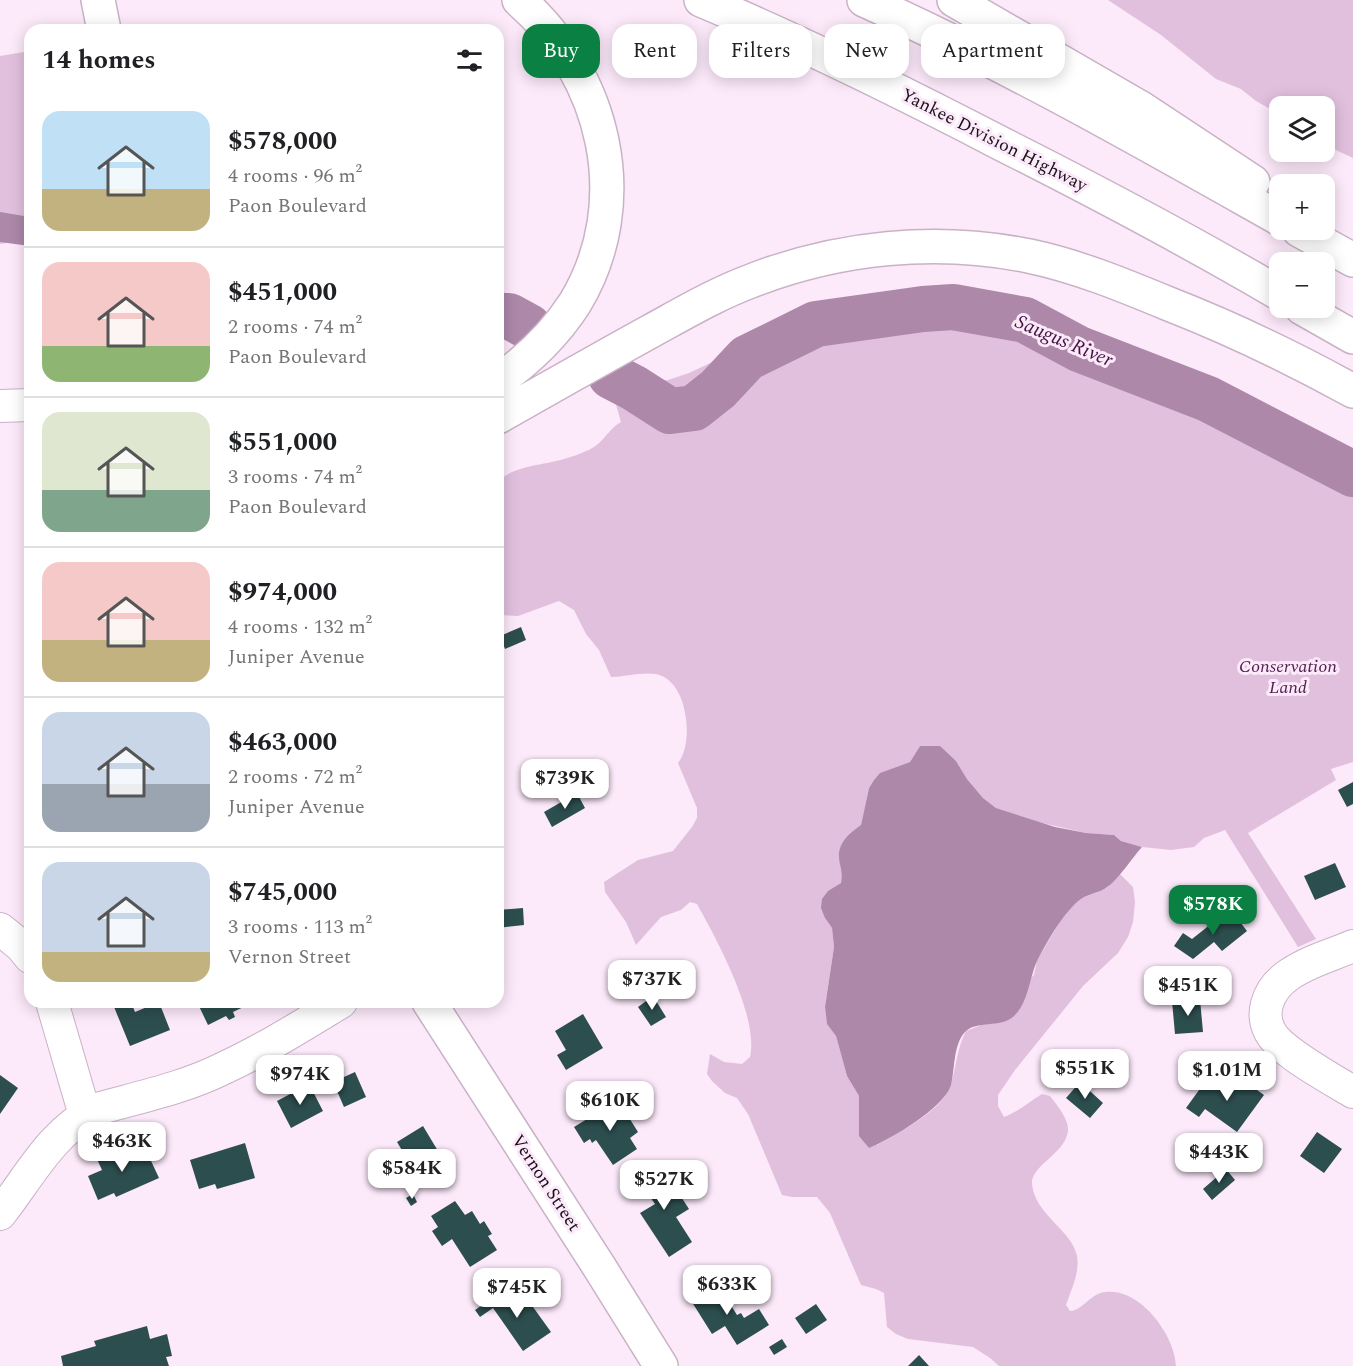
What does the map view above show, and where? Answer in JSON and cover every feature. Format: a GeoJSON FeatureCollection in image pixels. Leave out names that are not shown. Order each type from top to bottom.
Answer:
{"type":"FeatureCollection","features":[{"type":"Feature","properties":{"kind":"main road"},"geometry":{"type":"LineString","coordinates":[[98,0],[103,24]]}},
{"type":"Feature","properties":{"kind":"main road"},"geometry":{"type":"LineString","coordinates":[[504,377],[535,351],[574,303],[594,261],[606,208],[606,158],[603,138],[591,101],[570,62],[548,30],[519,0]]}},
{"type":"Feature","properties":{"kind":"main road","name":"Yankee Division Highway"},"geometry":{"type":"LineString","coordinates":[[701,0],[834,60],[943,113],[1157,225],[1269,288]]}},
{"type":"Feature","properties":{"kind":"main road"},"geometry":{"type":"LineString","coordinates":[[864,0],[1021,77],[1124,131],[1269,213]]}},
{"type":"Feature","properties":{"kind":"main road"},"geometry":{"type":"LineString","coordinates":[[954,0],[1141,108],[1269,194]]}},
{"type":"Feature","properties":{"kind":"main road"},"geometry":{"type":"LineString","coordinates":[[1317,240],[1353,260]]}},
{"type":"Feature","properties":{"kind":"main road"},"geometry":{"type":"LineString","coordinates":[[1335,240],[1353,252]]}},
{"type":"Feature","properties":{"kind":"main road"},"geometry":{"type":"LineString","coordinates":[[504,414],[686,312],[748,282],[813,261],[878,249],[916,247],[995,251],[1029,256],[1095,275],[1261,342],[1353,391]]}},
{"type":"Feature","properties":{"kind":"main road"},"geometry":{"type":"LineString","coordinates":[[1319,318],[1353,338]]}},
{"type":"Feature","properties":{"kind":"main road","name":"Vernon Street"},"geometry":{"type":"LineString","coordinates":[[433,1008],[661,1366]]}},
{"type":"Feature","properties":{"kind":"street"},"geometry":{"type":"LineString","coordinates":[[0,406],[24,405]]}},
{"type":"Feature","properties":{"kind":"street"},"geometry":{"type":"LineString","coordinates":[[0,929],[24,950]]}},
{"type":"Feature","properties":{"kind":"street"},"geometry":{"type":"LineString","coordinates":[[1353,946],[1290,973],[1271,991],[1265,1009],[1270,1032],[1281,1045],[1353,1092]]}},
{"type":"Feature","properties":{"kind":"street"},"geometry":{"type":"LineString","coordinates":[[54,1008],[85,1115]]}},
{"type":"Feature","properties":{"kind":"street"},"geometry":{"type":"LineString","coordinates":[[0,1214],[35,1164],[58,1137],[85,1115],[97,1109],[188,1083],[223,1069],[268,1046],[331,1008]]}},
{"type":"Feature","properties":{"kind":"green space"},"geometry":{"type":"Polygon","coordinates":[[[1108,0],[1353,0],[1353,158],[1335,150],[1335,96],[1269,96],[1269,108],[1241,89],[1216,79],[1161,35],[1108,0]]]}},
{"type":"Feature","properties":{"kind":"green space"},"geometry":{"type":"Polygon","coordinates":[[[24,52],[24,240],[0,244],[0,56],[24,52]]]}},
{"type":"Feature","properties":{"kind":"green space"},"geometry":{"type":"Polygon","coordinates":[[[504,293],[512,300],[518,316],[514,331],[504,337],[504,293]]]}},
{"type":"Feature","properties":{"kind":"green space","name":"Conservation Land"},"geometry":{"type":"Polygon","coordinates":[[[920,302],[967,308],[1004,307],[1027,313],[1108,350],[1158,368],[1254,411],[1308,436],[1329,447],[1340,456],[1353,458],[1353,762],[1331,769],[1336,780],[1248,833],[1316,939],[1298,947],[1225,830],[1204,838],[1194,847],[1171,850],[1142,847],[1121,841],[1114,835],[1086,833],[1038,822],[996,808],[983,798],[956,761],[920,746],[910,762],[881,773],[869,788],[861,825],[839,858],[843,868],[841,883],[835,887],[825,918],[832,928],[834,947],[825,1007],[827,1023],[836,1036],[847,1076],[859,1096],[860,1109],[877,1145],[919,1120],[938,1104],[950,1086],[960,1045],[966,1031],[979,1026],[1034,975],[1037,960],[1064,915],[1072,906],[1082,898],[1107,888],[1119,873],[1133,887],[1135,902],[1133,922],[1128,937],[1118,953],[1083,986],[1015,1070],[998,1095],[998,1106],[1004,1117],[1042,1094],[1050,1096],[1066,1120],[1067,1137],[1037,1171],[1032,1184],[1040,1205],[1068,1238],[1077,1256],[1076,1275],[1066,1305],[1070,1311],[1079,1308],[1100,1293],[1119,1293],[1131,1298],[1143,1305],[1162,1328],[1174,1354],[1176,1366],[999,1366],[973,1347],[908,1339],[887,1327],[884,1293],[861,1285],[830,1213],[817,1197],[782,1195],[748,1114],[737,1098],[725,1093],[707,1074],[710,1054],[724,1062],[742,1064],[750,1057],[751,1040],[748,1021],[734,979],[697,904],[690,902],[681,910],[661,917],[636,945],[626,922],[605,892],[604,882],[638,860],[673,851],[697,818],[697,808],[678,763],[686,743],[687,730],[683,703],[678,691],[671,682],[656,674],[611,677],[599,650],[586,634],[574,610],[559,601],[518,616],[504,615],[504,477],[523,468],[571,457],[592,449],[621,422],[612,391],[631,393],[649,382],[668,380],[689,373],[753,343],[810,324],[829,320],[871,317],[920,302]]]}},
{"type":"Feature","properties":{"kind":"shaded area"},"geometry":{"type":"Polygon","coordinates":[[[0,212],[24,216],[24,245],[0,242],[0,212]]]}},
{"type":"Feature","properties":{"kind":"shaded area"},"geometry":{"type":"Polygon","coordinates":[[[920,746],[940,746],[956,761],[983,798],[996,808],[1055,827],[1114,835],[1121,841],[1142,847],[1111,884],[1081,899],[1063,918],[1038,959],[1026,997],[1013,1017],[1002,1022],[970,1028],[961,1037],[956,1050],[951,1085],[938,1103],[916,1122],[869,1148],[859,1136],[859,1096],[847,1076],[836,1036],[827,1024],[825,1007],[834,947],[832,928],[821,908],[822,899],[828,891],[841,883],[840,847],[861,825],[869,788],[874,780],[880,773],[910,762],[920,746]]]}},
{"type":"Feature","properties":{"kind":"building"},"geometry":{"type":"Polygon","coordinates":[[[521,627],[526,640],[505,649],[504,634],[521,627]]]}},
{"type":"Feature","properties":{"kind":"building"},"geometry":{"type":"Polygon","coordinates":[[[1353,782],[1353,804],[1347,807],[1338,790],[1353,782]]]}},
{"type":"Feature","properties":{"kind":"building"},"geometry":{"type":"Polygon","coordinates":[[[577,793],[585,808],[552,827],[544,812],[577,793]]]}},
{"type":"Feature","properties":{"kind":"building"},"geometry":{"type":"Polygon","coordinates":[[[1335,863],[1346,887],[1315,900],[1304,876],[1335,863]]]}},
{"type":"Feature","properties":{"kind":"building"},"geometry":{"type":"Polygon","coordinates":[[[523,908],[524,925],[504,927],[504,910],[523,908]]]}},
{"type":"Feature","properties":{"kind":"building"},"geometry":{"type":"Polygon","coordinates":[[[1230,909],[1247,931],[1222,951],[1214,942],[1193,959],[1174,946],[1183,933],[1192,939],[1230,909]]]}},
{"type":"Feature","properties":{"kind":"building"},"geometry":{"type":"Polygon","coordinates":[[[653,996],[666,1017],[651,1026],[638,1007],[653,996]]]}},
{"type":"Feature","properties":{"kind":"building"},"geometry":{"type":"Polygon","coordinates":[[[1200,999],[1203,1032],[1175,1034],[1172,1001],[1200,999]]]}},
{"type":"Feature","properties":{"kind":"building"},"geometry":{"type":"Polygon","coordinates":[[[114,1008],[133,1008],[135,1012],[145,1008],[161,1008],[170,1030],[130,1046],[114,1008]]]}},
{"type":"Feature","properties":{"kind":"building"},"geometry":{"type":"Polygon","coordinates":[[[200,1008],[241,1008],[233,1012],[235,1017],[229,1020],[226,1016],[208,1025],[200,1008]]]}},
{"type":"Feature","properties":{"kind":"building"},"geometry":{"type":"Polygon","coordinates":[[[583,1014],[603,1048],[566,1070],[557,1055],[566,1050],[555,1031],[583,1014]]]}},
{"type":"Feature","properties":{"kind":"building"},"geometry":{"type":"Polygon","coordinates":[[[355,1072],[366,1097],[344,1107],[333,1082],[355,1072]]]}},
{"type":"Feature","properties":{"kind":"building"},"geometry":{"type":"Polygon","coordinates":[[[0,1075],[18,1088],[0,1114],[0,1075]]]}},
{"type":"Feature","properties":{"kind":"building"},"geometry":{"type":"Polygon","coordinates":[[[1236,1075],[1264,1095],[1237,1132],[1205,1109],[1199,1117],[1186,1108],[1207,1079],[1224,1092],[1236,1075]]]}},
{"type":"Feature","properties":{"kind":"building"},"geometry":{"type":"Polygon","coordinates":[[[1080,1082],[1103,1103],[1090,1118],[1066,1098],[1080,1082]]]}},
{"type":"Feature","properties":{"kind":"building"},"geometry":{"type":"Polygon","coordinates":[[[309,1084],[323,1111],[291,1128],[277,1101],[309,1084]]]}},
{"type":"Feature","properties":{"kind":"building"},"geometry":{"type":"Polygon","coordinates":[[[618,1100],[638,1132],[630,1138],[637,1149],[613,1165],[596,1140],[592,1143],[590,1139],[584,1143],[574,1127],[618,1100]]]}},
{"type":"Feature","properties":{"kind":"building"},"geometry":{"type":"Polygon","coordinates":[[[423,1126],[441,1156],[415,1172],[397,1142],[423,1126]]]}},
{"type":"Feature","properties":{"kind":"building"},"geometry":{"type":"Polygon","coordinates":[[[1317,1132],[1342,1149],[1324,1173],[1300,1156],[1317,1132]]]}},
{"type":"Feature","properties":{"kind":"building"},"geometry":{"type":"Polygon","coordinates":[[[245,1143],[255,1178],[217,1189],[215,1184],[199,1189],[190,1160],[245,1143]]]}},
{"type":"Feature","properties":{"kind":"building"},"geometry":{"type":"Polygon","coordinates":[[[115,1148],[121,1160],[145,1148],[159,1178],[116,1197],[114,1193],[98,1200],[88,1176],[102,1170],[96,1157],[115,1148]]]}},
{"type":"Feature","properties":{"kind":"building"},"geometry":{"type":"Polygon","coordinates":[[[661,1166],[689,1209],[676,1217],[692,1242],[669,1257],[640,1213],[655,1204],[648,1194],[641,1199],[632,1185],[661,1166]]]}},
{"type":"Feature","properties":{"kind":"building"},"geometry":{"type":"Polygon","coordinates":[[[1226,1169],[1235,1180],[1212,1200],[1203,1189],[1226,1169]]]}},
{"type":"Feature","properties":{"kind":"building"},"geometry":{"type":"Polygon","coordinates":[[[413,1194],[417,1202],[411,1206],[406,1198],[413,1194]]]}},
{"type":"Feature","properties":{"kind":"building"},"geometry":{"type":"Polygon","coordinates":[[[455,1201],[465,1215],[472,1211],[480,1224],[484,1221],[492,1234],[488,1236],[497,1250],[470,1267],[452,1239],[442,1246],[432,1231],[438,1227],[431,1216],[455,1201]]]}},
{"type":"Feature","properties":{"kind":"building"},"geometry":{"type":"Polygon","coordinates":[[[719,1286],[737,1315],[741,1313],[744,1318],[759,1309],[769,1325],[737,1345],[725,1326],[712,1334],[690,1299],[706,1289],[708,1293],[719,1286]]]}},
{"type":"Feature","properties":{"kind":"building"},"geometry":{"type":"Polygon","coordinates":[[[506,1288],[519,1306],[528,1300],[551,1332],[523,1351],[493,1308],[480,1317],[475,1310],[506,1288]]]}},
{"type":"Feature","properties":{"kind":"building"},"geometry":{"type":"Polygon","coordinates":[[[816,1304],[827,1320],[806,1334],[795,1318],[816,1304]]]}},
{"type":"Feature","properties":{"kind":"building"},"geometry":{"type":"Polygon","coordinates":[[[147,1326],[150,1339],[167,1334],[172,1356],[166,1357],[169,1366],[63,1366],[61,1356],[96,1346],[94,1341],[147,1326]]]}},
{"type":"Feature","properties":{"kind":"building"},"geometry":{"type":"Polygon","coordinates":[[[782,1339],[787,1347],[774,1355],[769,1347],[782,1339]]]}},
{"type":"Feature","properties":{"kind":"building"},"geometry":{"type":"Polygon","coordinates":[[[919,1355],[929,1366],[908,1366],[919,1355]]]}},
{"type":"Feature","properties":{"kind":"waterway","name":"Saugus River"},"geometry":{"type":"LineString","coordinates":[[611,376],[670,411],[694,408],[718,389],[747,358],[816,324],[953,307],[1025,320],[1079,349],[1208,399],[1353,474]]}},
{"type":"Feature","properties":{"kind":"waterway","name":"Saugus River"},"geometry":{"type":"LineString","coordinates":[[504,316],[509,316],[529,327]]}}]}
